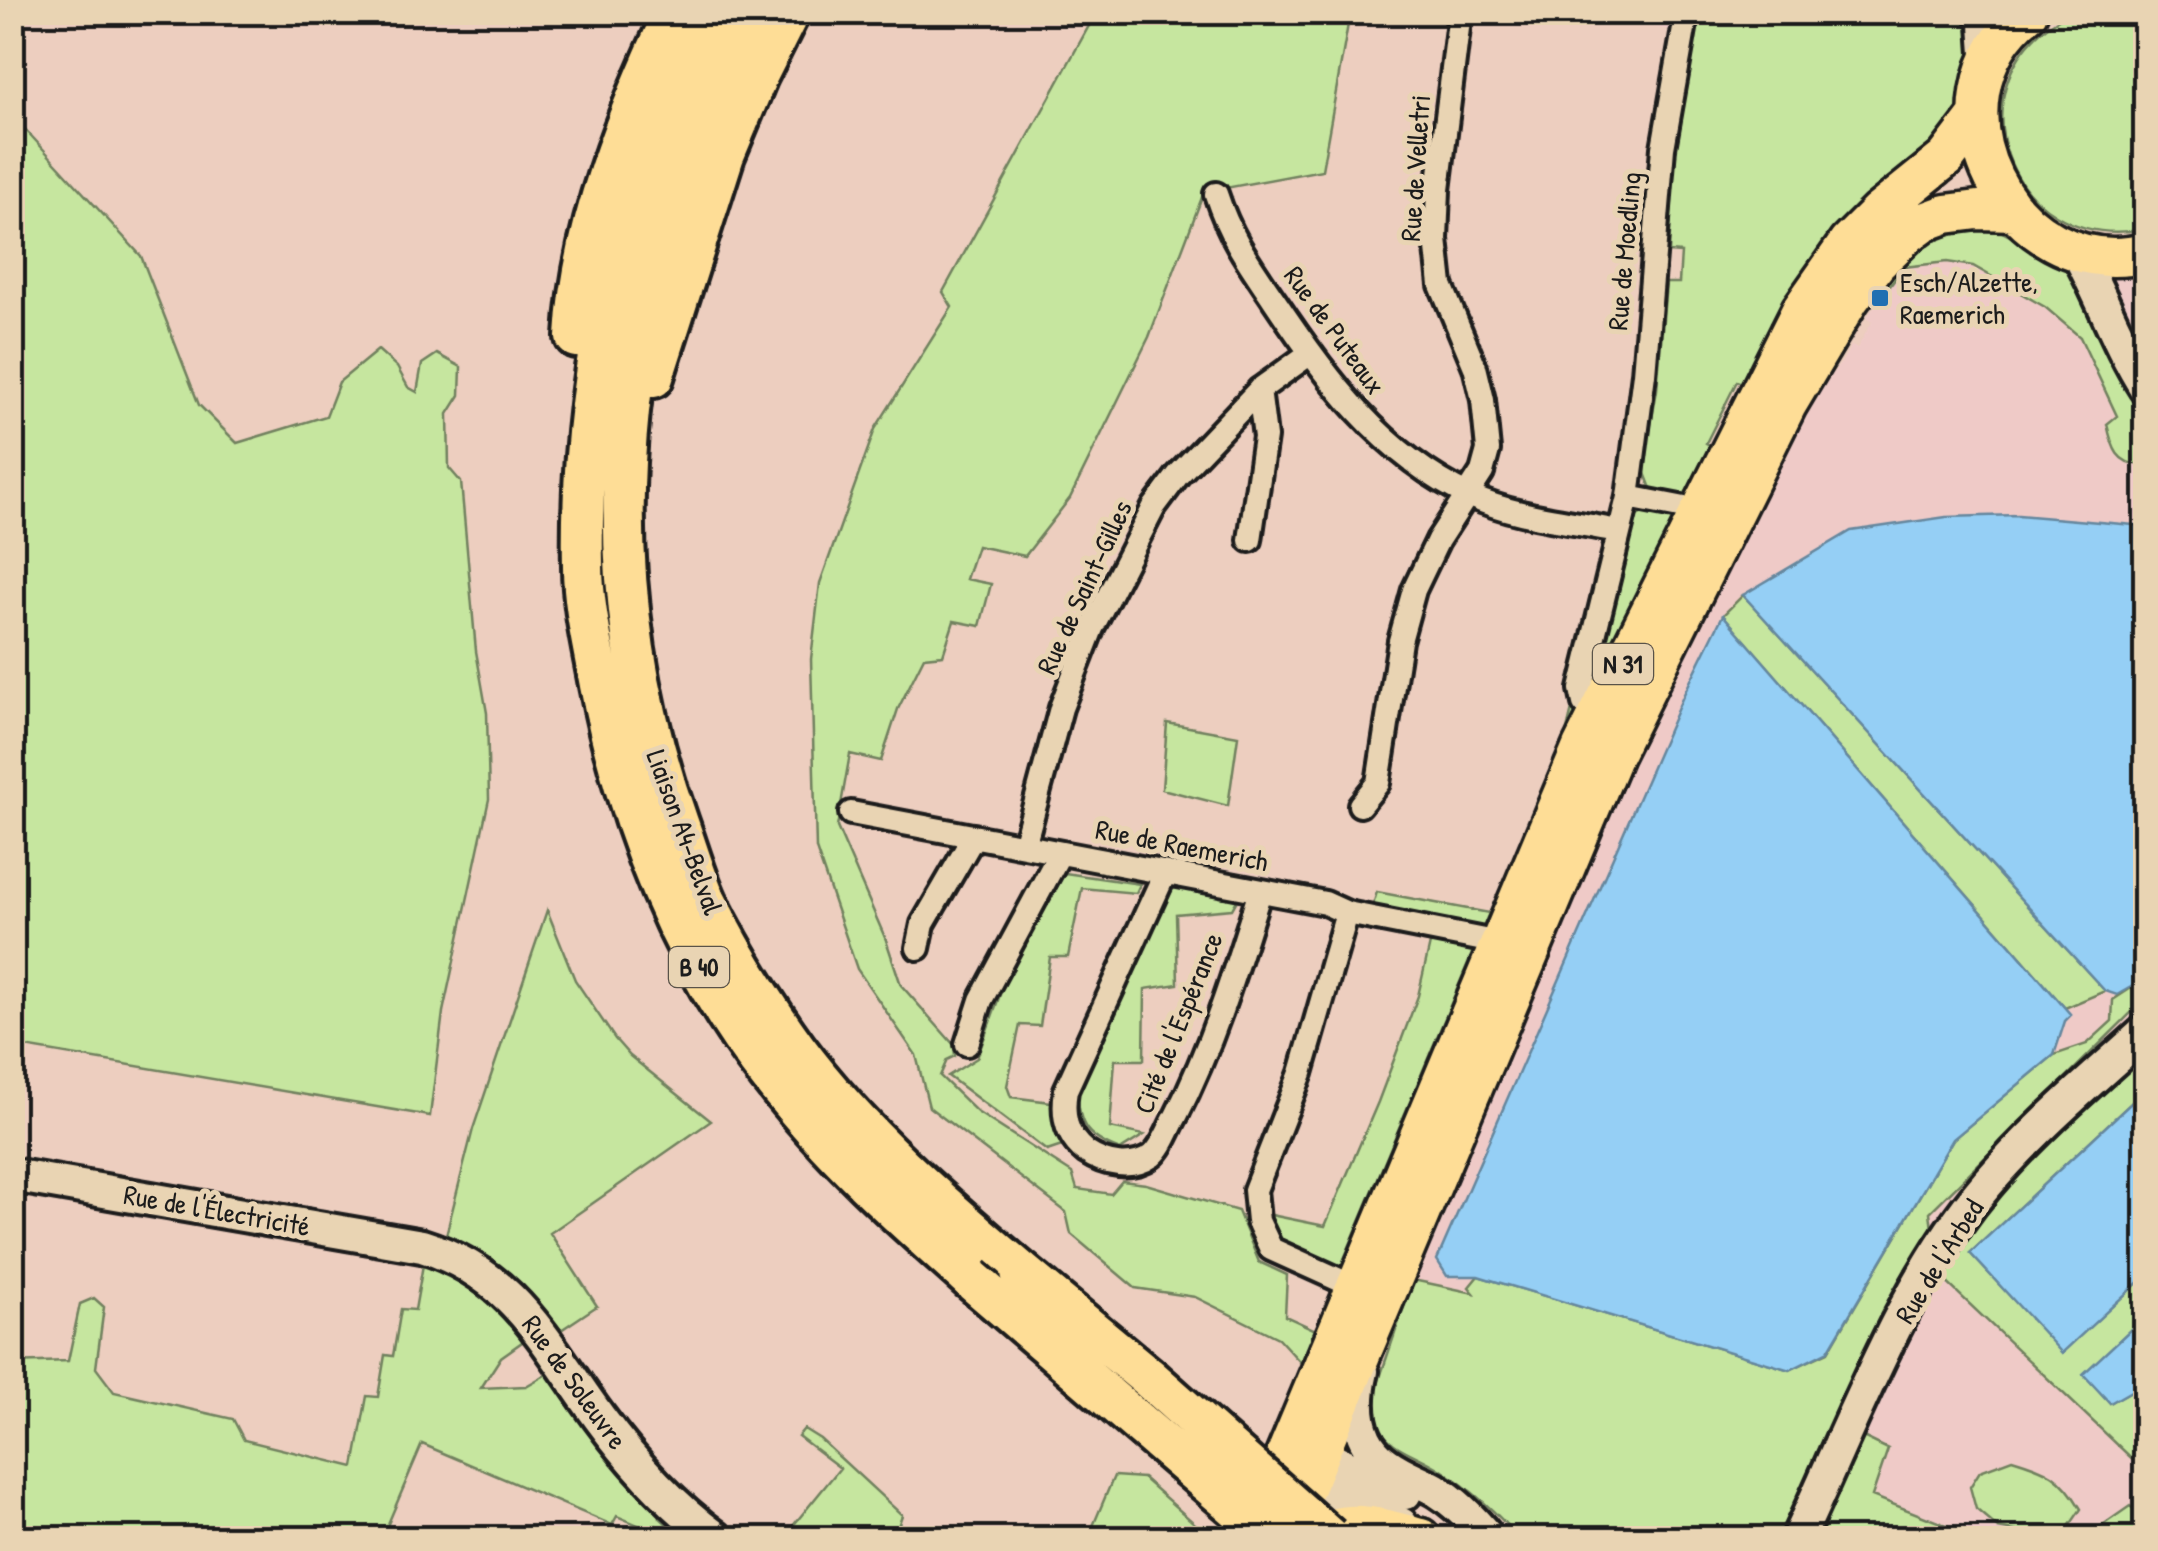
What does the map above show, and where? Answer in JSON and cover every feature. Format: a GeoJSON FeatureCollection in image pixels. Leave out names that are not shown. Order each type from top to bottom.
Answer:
{"type":"FeatureCollection","features":[{"type":"Feature","properties":{"kind":"highway","name":"B 40"},"geometry":{"type":"LineString","coordinates":[[582,570],[569,487],[577,327],[588,246],[634,106],[675,12]]}},
{"type":"Feature","properties":{"kind":"highway","name":"Liaison A4-Belval"},"geometry":{"type":"LineString","coordinates":[[709,12],[651,153],[622,242],[604,316],[588,418],[582,570],[592,643],[613,751],[653,870],[685,941],[734,1025],[806,1120],[862,1181],[1272,1538]]}},
{"type":"Feature","properties":{"kind":"highway","name":"Liaison A4-Belval"},"geometry":{"type":"LineString","coordinates":[[752,12],[705,114],[668,218],[636,346],[625,433],[624,584],[632,656],[660,774],[706,899],[796,1048],[826,1086],[934,1198],[1149,1378],[1329,1538]]}},
{"type":"Feature","properties":{"kind":"highway","name":"B 40"},"geometry":{"type":"LineString","coordinates":[[624,584],[636,531],[642,435],[650,386],[724,155],[788,12]]}},
{"type":"Feature","properties":{"kind":"main road"},"geometry":{"type":"LineString","coordinates":[[2028,12],[1998,46],[1984,76],[1978,116],[1982,150],[1994,183],[2014,212],[2032,228],[2076,251],[2108,257],[2146,253]]}},
{"type":"Feature","properties":{"kind":"main road","name":"N 31"},"geometry":{"type":"LineString","coordinates":[[1284,1538],[1332,1365],[1513,949],[1599,712],[1823,275],[1848,242],[1946,158],[1978,116]]}},
{"type":"Feature","properties":{"kind":"main road","name":"N 31"},"geometry":{"type":"LineString","coordinates":[[1513,949],[1787,405],[1850,299],[1877,263],[1924,222],[1960,211],[2014,212]]}},
{"type":"Feature","properties":{"kind":"main road"},"geometry":{"type":"LineString","coordinates":[[2076,251],[2102,296],[2123,351],[2146,388]]}},
{"type":"Feature","properties":{"kind":"main road","name":"Rue de l'Arbed"},"geometry":{"type":"LineString","coordinates":[[1798,1538],[1930,1266],[1985,1186],[2037,1130],[2146,1031]]}},
{"type":"Feature","properties":{"kind":"main road","name":"Rue de l'Électricité"},"geometry":{"type":"LineString","coordinates":[[12,1175],[422,1246]]}},
{"type":"Feature","properties":{"kind":"main road","name":"Rue de Soleuvre"},"geometry":{"type":"LineString","coordinates":[[422,1246],[469,1264],[508,1294],[536,1323],[630,1458],[674,1504],[716,1538]]}},
{"type":"Feature","properties":{"kind":"main road"},"geometry":{"type":"LineString","coordinates":[[1357,1310],[1356,1406],[1366,1441],[1384,1463],[1438,1491],[1468,1514],[1485,1538]]}},
{"type":"Feature","properties":{"kind":"main road"},"geometry":{"type":"LineString","coordinates":[[1304,1455],[1420,1500],[1485,1538]]}},
{"type":"Feature","properties":{"kind":"main road"},"geometry":{"type":"LineString","coordinates":[[1304,1455],[1424,1538]]}},
{"type":"Feature","properties":{"kind":"main road","name":"N 31"},"geometry":{"type":"LineString","coordinates":[[1250,1538],[1304,1455]]}},
{"type":"Feature","properties":{"kind":"main road"},"geometry":{"type":"LineString","coordinates":[[1312,1538],[1331,1527],[1352,1524],[1424,1538]]}},
{"type":"Feature","properties":{"kind":"street","name":"Rue de Velletri"},"geometry":{"type":"LineString","coordinates":[[1360,805],[1378,782],[1400,641],[1414,590],[1438,540],[1482,472],[1488,450],[1475,366],[1441,285],[1436,238],[1438,190],[1460,12]]}},
{"type":"Feature","properties":{"kind":"street","name":"Rue de Moedling"},"geometry":{"type":"LineString","coordinates":[[1628,496],[1644,374],[1663,148],[1688,12]]}},
{"type":"Feature","properties":{"kind":"street"},"geometry":{"type":"LineString","coordinates":[[1976,12],[1981,25],[1984,76]]}},
{"type":"Feature","properties":{"kind":"street","name":"Rue de Puteaux"},"geometry":{"type":"LineString","coordinates":[[1216,194],[1229,232],[1309,354],[1360,417],[1408,457],[1468,496],[1502,508],[1618,531]]}},
{"type":"Feature","properties":{"kind":"street","name":"Rue de Saint-Gilles"},"geometry":{"type":"LineString","coordinates":[[1024,846],[1062,708],[1092,628],[1154,507],[1259,390],[1309,354]]}},
{"type":"Feature","properties":{"kind":"street"},"geometry":{"type":"LineString","coordinates":[[1250,540],[1264,437],[1259,390]]}},
{"type":"Feature","properties":{"kind":"street"},"geometry":{"type":"LineString","coordinates":[[1599,712],[1584,703],[1580,688],[1628,496],[1700,511]]}},
{"type":"Feature","properties":{"kind":"street","name":"Rue de Raemerich"},"geometry":{"type":"LineString","coordinates":[[851,812],[1324,903],[1347,913],[1513,949]]}},
{"type":"Feature","properties":{"kind":"street"},"geometry":{"type":"LineString","coordinates":[[918,948],[923,924],[974,836]]}},
{"type":"Feature","properties":{"kind":"street"},"geometry":{"type":"LineString","coordinates":[[967,1044],[981,1000],[1060,853]]}},
{"type":"Feature","properties":{"kind":"street","name":"Cité de l'Espérance"},"geometry":{"type":"LineString","coordinates":[[1165,873],[1066,1090],[1063,1111],[1069,1133],[1080,1147],[1110,1163],[1134,1163],[1152,1156],[1160,1146],[1190,1088],[1228,995],[1260,891]]}},
{"type":"Feature","properties":{"kind":"street"},"geometry":{"type":"LineString","coordinates":[[1347,913],[1301,1072],[1255,1190],[1258,1221],[1271,1249],[1357,1310]]}},
{"type":"Feature","properties":{"kind":"shaded area"},"geometry":{"type":"Polygon","coordinates":[[[1584,13],[1701,13],[1696,35],[1584,13]]]}},
{"type":"Feature","properties":{"kind":"shaded area"},"geometry":{"type":"Polygon","coordinates":[[[1947,262],[1973,266],[2046,307],[2080,337],[2118,417],[2107,424],[2138,466],[2145,464],[2145,1538],[1865,1538],[1413,1280],[1630,769],[1818,389],[1851,346],[1857,348],[1872,322],[1866,318],[1904,267],[1947,262]]]}},
{"type":"Feature","properties":{"kind":"shaded area"},"geometry":{"type":"Polygon","coordinates":[[[2145,272],[2145,399],[2102,275],[2145,272]]]}},
{"type":"Feature","properties":{"kind":"green space"},"geometry":{"type":"Polygon","coordinates":[[[1096,13],[1350,13],[1322,170],[1204,192],[1149,337],[1070,498],[1025,556],[977,546],[966,579],[991,584],[980,626],[954,621],[943,655],[924,657],[898,709],[881,761],[850,754],[837,827],[901,985],[954,1045],[955,1056],[947,1060],[940,1076],[977,1112],[1072,1173],[1077,1189],[1111,1194],[1122,1181],[1146,1184],[1238,1211],[1259,1262],[1287,1275],[1285,1316],[1316,1330],[1301,1363],[1278,1338],[1195,1297],[1135,1288],[1071,1234],[1066,1212],[929,1107],[916,1055],[857,969],[816,849],[811,659],[820,583],[875,429],[952,307],[943,292],[1096,13]]]}},
{"type":"Feature","properties":{"kind":"green space"},"geometry":{"type":"Polygon","coordinates":[[[1701,13],[1966,13],[1971,31],[1970,52],[1958,113],[1751,387],[1737,381],[1706,443],[1720,451],[1563,746],[1572,709],[1584,703],[1633,518],[1651,509],[1660,497],[1650,486],[1645,459],[1657,390],[1666,283],[1679,283],[1681,253],[1669,252],[1675,162],[1687,70],[1701,13]]]}},
{"type":"Feature","properties":{"kind":"green space"},"geometry":{"type":"Polygon","coordinates":[[[2069,13],[2145,13],[2145,229],[2097,230],[2057,216],[2027,190],[2008,156],[2001,117],[2009,78],[2031,42],[2069,13]]]}},
{"type":"Feature","properties":{"kind":"green space"},"geometry":{"type":"Polygon","coordinates":[[[13,116],[141,256],[199,405],[237,443],[326,416],[339,382],[378,350],[397,367],[408,387],[417,392],[422,364],[437,354],[461,367],[460,395],[448,414],[449,468],[461,482],[476,651],[487,713],[489,799],[443,1012],[430,1116],[13,1045],[13,116]]]}},
{"type":"Feature","properties":{"kind":"green space"},"geometry":{"type":"Polygon","coordinates":[[[1981,227],[2000,231],[2071,268],[2145,399],[2145,464],[2128,462],[2117,454],[2107,424],[2117,416],[2080,337],[2045,307],[1973,266],[1947,262],[1904,267],[1879,301],[1871,294],[1917,246],[1943,234],[1981,227]]]}},
{"type":"Feature","properties":{"kind":"green space"},"geometry":{"type":"Polygon","coordinates":[[[1743,595],[2105,991],[2065,1008],[1723,615],[1743,595]]]}},
{"type":"Feature","properties":{"kind":"green space"},"geometry":{"type":"Polygon","coordinates":[[[1167,723],[1238,736],[1228,806],[1162,789],[1167,723]]]}},
{"type":"Feature","properties":{"kind":"green space"},"geometry":{"type":"Polygon","coordinates":[[[1065,873],[1140,884],[1136,893],[1082,888],[1068,957],[1050,957],[1040,1026],[1020,1025],[1007,1086],[1011,1097],[1051,1102],[1068,1144],[1047,1151],[948,1076],[977,1058],[1010,967],[1065,873]]]}},
{"type":"Feature","properties":{"kind":"green space"},"geometry":{"type":"Polygon","coordinates":[[[1175,884],[1237,900],[1232,909],[1176,914],[1178,984],[1145,989],[1144,1060],[1115,1060],[1110,1128],[1144,1135],[1120,1150],[1098,1139],[1085,1126],[1077,1085],[1175,884]]]}},
{"type":"Feature","properties":{"kind":"green space"},"geometry":{"type":"Polygon","coordinates":[[[1377,892],[1489,913],[1339,1271],[1275,1244],[1266,1214],[1325,1226],[1418,996],[1435,922],[1373,905],[1377,892]]]}},
{"type":"Feature","properties":{"kind":"green space"},"geometry":{"type":"Polygon","coordinates":[[[547,910],[575,980],[615,1039],[630,1056],[711,1121],[550,1233],[597,1306],[561,1330],[510,1275],[446,1235],[473,1129],[547,910]]]}},
{"type":"Feature","properties":{"kind":"green space"},"geometry":{"type":"Polygon","coordinates":[[[2139,983],[2140,1004],[1930,1212],[1932,1230],[1881,1317],[1781,1538],[1518,1538],[1461,1484],[1392,1442],[1378,1424],[1375,1392],[1413,1280],[1474,1293],[1469,1287],[1478,1276],[1790,1370],[1828,1352],[1953,1139],[2054,1055],[2087,1044],[2112,1021],[2113,1000],[2139,983]]]}},
{"type":"Feature","properties":{"kind":"green space"},"geometry":{"type":"Polygon","coordinates":[[[2145,1049],[2145,1090],[1970,1253],[2062,1352],[2145,1276],[2145,1316],[2084,1374],[2110,1403],[2145,1383],[2145,1471],[1939,1275],[1994,1196],[2145,1049]]]}},
{"type":"Feature","properties":{"kind":"green space"},"geometry":{"type":"Polygon","coordinates":[[[424,1259],[463,1274],[529,1337],[501,1357],[481,1388],[526,1386],[554,1370],[659,1508],[660,1518],[697,1538],[663,1536],[665,1529],[655,1525],[652,1531],[617,1516],[612,1525],[422,1444],[382,1538],[13,1538],[12,1363],[68,1361],[80,1304],[94,1298],[104,1307],[96,1368],[114,1392],[233,1419],[244,1440],[354,1467],[367,1396],[378,1397],[385,1355],[393,1356],[401,1309],[415,1310],[424,1259]]]}},
{"type":"Feature","properties":{"kind":"green space"},"geometry":{"type":"Polygon","coordinates":[[[804,1429],[820,1439],[902,1515],[894,1538],[783,1538],[840,1468],[798,1436],[804,1429]]]}},
{"type":"Feature","properties":{"kind":"green space"},"geometry":{"type":"Polygon","coordinates":[[[1861,1436],[1888,1449],[1872,1496],[1961,1531],[1968,1538],[1814,1538],[1861,1436]]]}},
{"type":"Feature","properties":{"kind":"green space"},"geometry":{"type":"Polygon","coordinates":[[[2012,1459],[2044,1471],[2067,1488],[2081,1509],[2068,1528],[2041,1536],[1998,1528],[1976,1509],[1970,1487],[1980,1471],[2012,1459]]]}},
{"type":"Feature","properties":{"kind":"green space"},"geometry":{"type":"Polygon","coordinates":[[[1114,1476],[1143,1478],[1211,1538],[1088,1538],[1114,1476]]]}},
{"type":"Feature","properties":{"kind":"green space"},"geometry":{"type":"Polygon","coordinates":[[[2130,1506],[2145,1518],[2145,1538],[2084,1538],[2130,1506]]]}},
{"type":"Feature","properties":{"kind":"water"},"geometry":{"type":"Polygon","coordinates":[[[2018,515],[2145,526],[2145,979],[2117,995],[2105,991],[1743,595],[1851,531],[1946,517],[2018,515]]]}},
{"type":"Feature","properties":{"kind":"water"},"geometry":{"type":"Polygon","coordinates":[[[1723,615],[2071,1015],[2065,1021],[2054,1055],[1953,1139],[1828,1351],[1790,1370],[1478,1276],[1447,1276],[1437,1260],[1684,694],[1723,615]]]}},
{"type":"Feature","properties":{"kind":"water"},"geometry":{"type":"Polygon","coordinates":[[[2145,1090],[2145,1276],[2062,1353],[1970,1253],[2145,1090]]]}},
{"type":"Feature","properties":{"kind":"water"},"geometry":{"type":"Polygon","coordinates":[[[2145,1316],[2145,1383],[2110,1403],[2083,1374],[2145,1316]]]}},
{"type":"Feature","properties":{"kind":"place","name":"Esch/Alzette, Raemerich"},"geometry":{"type":"Point","coordinates":[1880,298]}}]}
